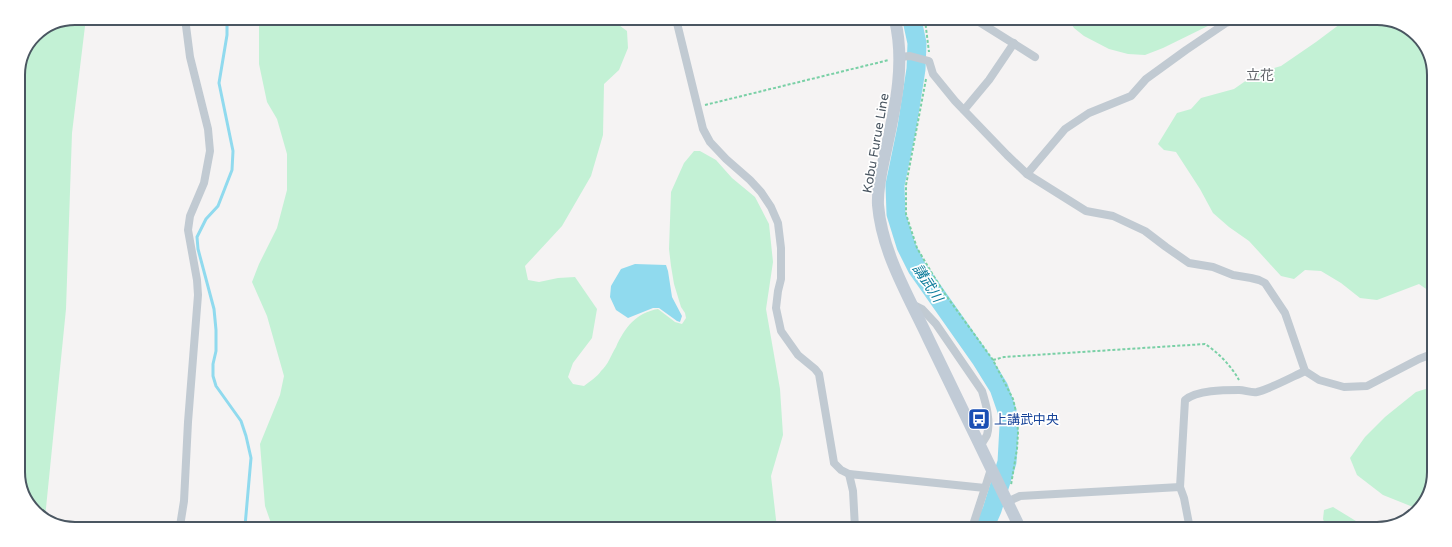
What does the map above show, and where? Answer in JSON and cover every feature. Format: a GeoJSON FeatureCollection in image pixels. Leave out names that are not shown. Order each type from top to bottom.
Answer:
{"type":"FeatureCollection","features":[{"type":"Feature","properties":{"kind":"main road","name":"Kobu Furue Line"},"geometry":{"type":"LineString","coordinates":[[896,25],[905,57],[880,177],[878,204],[882,232],[889,254],[912,304],[1017,522]]}},
{"type":"Feature","properties":{"kind":"street"},"geometry":{"type":"LineString","coordinates":[[181,522],[184,501],[188,422],[198,295],[197,280],[188,230],[190,216],[204,183],[210,152],[208,129],[190,57],[186,25]]}},
{"type":"Feature","properties":{"kind":"street"},"geometry":{"type":"LineString","coordinates":[[677,25],[696,107],[703,129],[710,142],[761,192],[771,207],[778,223],[781,248],[781,279],[776,308],[781,331],[798,355],[819,374],[834,463],[841,470],[849,474],[985,488]]}},
{"type":"Feature","properties":{"kind":"street"},"geometry":{"type":"LineString","coordinates":[[984,25],[1035,57]]}},
{"type":"Feature","properties":{"kind":"street"},"geometry":{"type":"LineString","coordinates":[[1027,174],[1065,129],[1089,113],[1131,96],[1146,80],[1223,25]]}},
{"type":"Feature","properties":{"kind":"street"},"geometry":{"type":"LineString","coordinates":[[964,110],[989,80],[1014,43]]}},
{"type":"Feature","properties":{"kind":"street"},"geometry":{"type":"LineString","coordinates":[[905,57],[927,60],[933,74],[964,110],[1027,174],[1086,211],[1113,216],[1145,231],[1189,263],[1213,267],[1232,275],[1255,279],[1265,283],[1285,313],[1305,371],[1319,380],[1344,386],[1367,386],[1427,356]]}},
{"type":"Feature","properties":{"kind":"street"},"geometry":{"type":"LineString","coordinates":[[912,304],[922,309],[936,324],[982,390],[988,424],[986,436],[980,447]]}},
{"type":"Feature","properties":{"kind":"street"},"geometry":{"type":"LineString","coordinates":[[1189,522],[1180,486],[1185,400],[1190,396],[1197,394],[1220,390],[1255,392],[1305,371]]}},
{"type":"Feature","properties":{"kind":"street"},"geometry":{"type":"LineString","coordinates":[[974,522],[985,488],[993,473]]}},
{"type":"Feature","properties":{"kind":"street"},"geometry":{"type":"LineString","coordinates":[[849,474],[853,491],[855,522]]}},
{"type":"Feature","properties":{"kind":"street"},"geometry":{"type":"LineString","coordinates":[[1006,499],[1020,496],[1180,486]]}},
{"type":"Feature","properties":{"kind":"path"},"geometry":{"type":"LineString","coordinates":[[925,25],[927,60],[906,184],[906,214],[917,248],[933,276],[993,360],[1013,399],[1017,416],[1017,449],[1012,483],[1006,499]]}},
{"type":"Feature","properties":{"kind":"path"},"geometry":{"type":"LineString","coordinates":[[696,107],[905,57]]}},
{"type":"Feature","properties":{"kind":"path"},"geometry":{"type":"LineString","coordinates":[[993,360],[1012,357],[1205,344],[1236,374],[1239,381],[1240,390]]}},
{"type":"Feature","properties":{"kind":"green space"},"geometry":{"type":"Polygon","coordinates":[[[85,25],[72,133],[66,309],[46,513],[35,503],[29,491],[25,476],[25,75],[26,65],[33,47],[47,33],[65,26],[85,25]]]}},
{"type":"Feature","properties":{"kind":"green space"},"geometry":{"type":"Polygon","coordinates":[[[259,25],[619,25],[627,31],[628,48],[619,70],[604,84],[603,135],[591,176],[562,226],[525,266],[528,280],[539,282],[558,278],[575,277],[597,309],[592,338],[573,363],[568,377],[573,384],[584,386],[598,375],[606,366],[627,327],[643,314],[658,309],[675,322],[682,324],[686,318],[674,284],[671,266],[669,249],[671,192],[684,163],[694,151],[700,151],[716,160],[732,178],[755,197],[769,224],[773,262],[766,309],[780,389],[783,435],[771,476],[776,522],[271,522],[265,506],[260,444],[280,395],[284,376],[267,316],[252,282],[259,264],[277,228],[287,190],[287,154],[277,119],[267,102],[259,64],[259,25]]]}},
{"type":"Feature","properties":{"kind":"green space"},"geometry":{"type":"Polygon","coordinates":[[[1072,25],[1210,25],[1163,48],[1145,55],[1128,54],[1109,49],[1084,36],[1072,25]]]}},
{"type":"Feature","properties":{"kind":"green space"},"geometry":{"type":"Polygon","coordinates":[[[1339,25],[1384,25],[1408,35],[1417,44],[1420,50],[1427,71],[1427,290],[1419,284],[1377,300],[1360,298],[1341,283],[1321,271],[1305,270],[1294,279],[1281,276],[1249,241],[1229,227],[1213,213],[1200,189],[1176,152],[1164,150],[1158,144],[1177,113],[1191,109],[1201,98],[1234,89],[1257,73],[1281,66],[1339,25]]]}},
{"type":"Feature","properties":{"kind":"green space"},"geometry":{"type":"Polygon","coordinates":[[[1427,389],[1427,479],[1419,500],[1413,507],[1383,495],[1357,475],[1350,458],[1365,437],[1385,417],[1416,392],[1427,389]]]}},
{"type":"Feature","properties":{"kind":"green space"},"geometry":{"type":"Polygon","coordinates":[[[1333,507],[1358,522],[1324,522],[1324,510],[1333,507]]]}},
{"type":"Feature","properties":{"kind":"water"},"geometry":{"type":"Polygon","coordinates":[[[635,264],[666,265],[672,297],[682,316],[680,322],[659,308],[653,308],[628,318],[616,310],[610,297],[611,286],[621,269],[635,264]]]}},
{"type":"Feature","properties":{"kind":"waterway"},"geometry":{"type":"LineString","coordinates":[[227,25],[227,35],[219,83],[233,151],[232,170],[218,206],[206,219],[197,237],[198,249],[214,309],[216,351],[213,364],[213,376],[216,386],[241,421],[251,458],[245,522]]}},
{"type":"Feature","properties":{"kind":"waterway","name":"講武川"},"geometry":{"type":"LineString","coordinates":[[913,25],[917,43],[916,69],[907,127],[895,185],[896,214],[906,246],[917,268],[981,359],[999,388],[1007,411],[1009,426],[1007,462],[987,522]]}},
{"type":"Feature","properties":{"kind":"place","name":"上講武中央"},"geometry":{"type":"Point","coordinates":[979,419]}},
{"type":"Feature","properties":{"kind":"district","name":"立花"},"geometry":{"type":"Point","coordinates":[1260,75]}}]}
